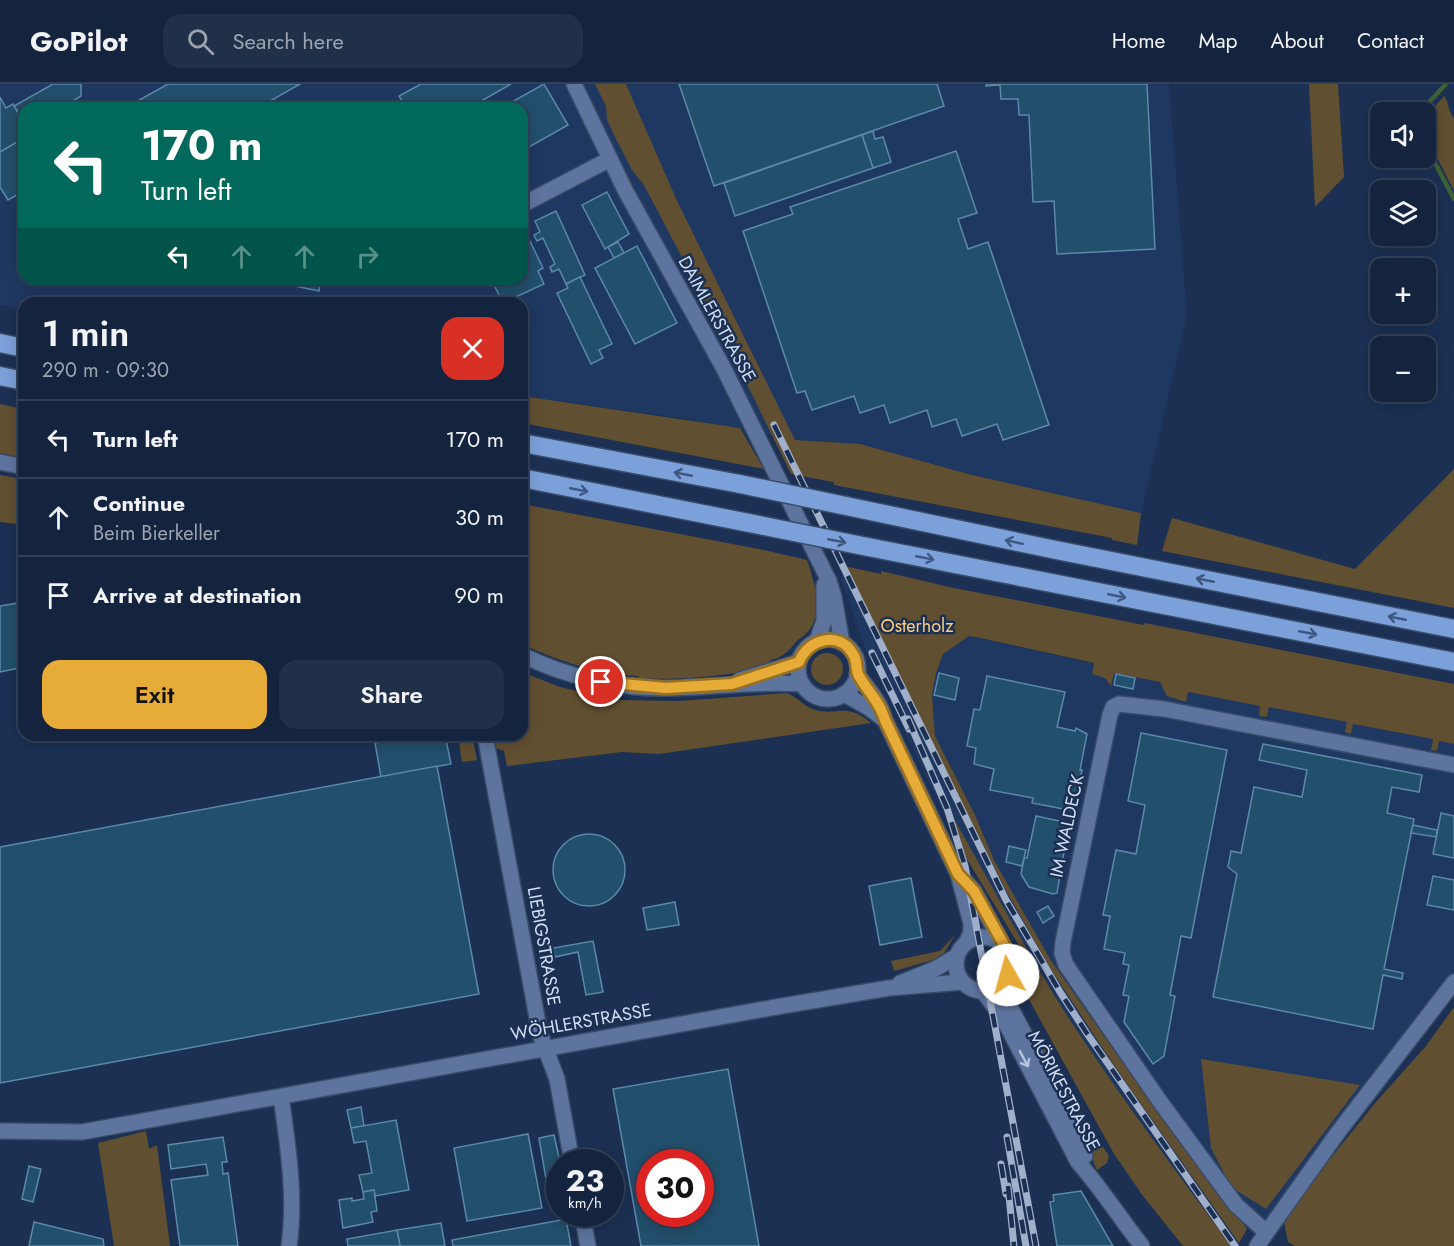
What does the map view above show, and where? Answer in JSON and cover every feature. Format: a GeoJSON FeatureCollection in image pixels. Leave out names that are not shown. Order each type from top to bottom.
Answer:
{"type":"FeatureCollection","features":[{"type":"Feature","properties":{"kind":"highway"},"geometry":{"type":"LineString","coordinates":[[0,343],[18,347]]}},
{"type":"Feature","properties":{"kind":"highway"},"geometry":{"type":"LineString","coordinates":[[0,376],[18,380]]}},
{"type":"Feature","properties":{"kind":"highway"},"geometry":{"type":"LineString","coordinates":[[528,444],[740,484],[1454,629]]}},
{"type":"Feature","properties":{"kind":"highway"},"geometry":{"type":"LineString","coordinates":[[528,479],[1454,662]]}},
{"type":"Feature","properties":{"kind":"street","name":"DAIMLERSTRASSE"},"geometry":{"type":"LineString","coordinates":[[574,84],[666,267],[723,367],[824,573],[834,597],[842,643]]}},
{"type":"Feature","properties":{"kind":"street"},"geometry":{"type":"LineString","coordinates":[[528,202],[610,159]]}},
{"type":"Feature","properties":{"kind":"street"},"geometry":{"type":"LineString","coordinates":[[0,462],[18,465]]}},
{"type":"Feature","properties":{"kind":"street","name":"DAIMLERSTRASSE"},"geometry":{"type":"LineString","coordinates":[[817,641],[825,610],[824,573]]}},
{"type":"Feature","properties":{"kind":"street"},"geometry":{"type":"LineString","coordinates":[[834,640],[842,643],[853,653],[858,666],[855,682],[844,694],[835,698],[816,697],[808,692],[799,677],[799,662],[805,649],[817,641],[834,640]]}},
{"type":"Feature","properties":{"kind":"street"},"geometry":{"type":"LineString","coordinates":[[528,658],[569,674],[621,685],[666,688],[732,684],[802,684]]}},
{"type":"Feature","properties":{"kind":"street"},"geometry":{"type":"LineString","coordinates":[[732,684],[799,662]]}},
{"type":"Feature","properties":{"kind":"street","name":"MÖRIKESTRASSE"},"geometry":{"type":"LineString","coordinates":[[857,674],[875,698],[958,874],[971,923],[971,933],[967,941]]}},
{"type":"Feature","properties":{"kind":"street"},"geometry":{"type":"LineString","coordinates":[[844,694],[885,720]]}},
{"type":"Feature","properties":{"kind":"street","name":"IM WALDECK"},"geometry":{"type":"LineString","coordinates":[[1266,1232],[1236,1205],[1153,1091],[1066,965],[1062,953],[1107,726],[1113,707],[1119,704],[1175,711],[1454,765]]}},
{"type":"Feature","properties":{"kind":"street","name":"LIEBIGSTRASSE"},"geometry":{"type":"LineString","coordinates":[[486,741],[540,1034],[557,1079],[570,1149]]}},
{"type":"Feature","properties":{"kind":"street","name":"MÖRIKESTRASSE"},"geometry":{"type":"LineString","coordinates":[[958,874],[974,891],[1008,952],[1010,968],[1003,982],[1010,1007],[1074,1131],[1093,1178],[1108,1202],[1142,1246]]}},
{"type":"Feature","properties":{"kind":"street"},"geometry":{"type":"LineString","coordinates":[[962,982],[956,965],[957,956],[960,948],[967,941],[978,937],[990,937],[1003,945]]}},
{"type":"Feature","properties":{"kind":"street","name":"WÖHLERSTRASSE"},"geometry":{"type":"LineString","coordinates":[[889,988],[935,969],[957,956]]}},
{"type":"Feature","properties":{"kind":"street","name":"MÖRIKESTRASSE"},"geometry":{"type":"LineString","coordinates":[[962,982],[983,991],[996,1006],[1078,1162],[1093,1178]]}},
{"type":"Feature","properties":{"kind":"street","name":"WÖHLERSTRASSE"},"geometry":{"type":"LineString","coordinates":[[0,1131],[82,1132],[889,988],[962,982]]}},
{"type":"Feature","properties":{"kind":"street"},"geometry":{"type":"LineString","coordinates":[[983,991],[994,989],[1003,982]]}},
{"type":"Feature","properties":{"kind":"street"},"geometry":{"type":"LineString","coordinates":[[1257,1246],[1339,1131],[1454,982]]}},
{"type":"Feature","properties":{"kind":"street"},"geometry":{"type":"LineString","coordinates":[[280,1097],[286,1130],[291,1199],[289,1246]]}},
{"type":"Feature","properties":{"kind":"street"},"geometry":{"type":"LineString","coordinates":[[584,1227],[588,1246]]}},
{"type":"Feature","properties":{"kind":"shaded area"},"geometry":{"type":"Polygon","coordinates":[[[0,84],[1169,84],[1187,316],[1141,513],[972,475],[860,444],[795,440],[680,418],[528,397],[528,297],[18,297],[18,309],[0,305],[0,84]]]}},
{"type":"Feature","properties":{"kind":"shaded area"},"geometry":{"type":"Polygon","coordinates":[[[848,572],[1004,887],[1050,968],[1115,1067],[1241,1246],[1231,1246],[1112,1082],[1021,940],[954,820],[957,834],[954,834],[866,651],[840,576],[848,572]]]}},
{"type":"Feature","properties":{"kind":"shaded area"},"geometry":{"type":"Polygon","coordinates":[[[969,636],[1095,664],[1111,685],[1113,673],[1160,682],[1167,695],[1186,701],[1187,692],[1261,706],[1267,717],[1269,707],[1347,722],[1351,734],[1353,724],[1433,739],[1431,749],[1437,750],[1439,741],[1454,744],[1454,982],[1259,1243],[1130,1073],[1050,959],[994,860],[975,815],[935,736],[932,695],[936,673],[943,654],[969,636]]]}},
{"type":"Feature","properties":{"kind":"green space"},"geometry":{"type":"Polygon","coordinates":[[[595,84],[626,84],[678,203],[795,440],[860,444],[972,475],[1141,513],[1137,545],[1112,540],[1112,538],[834,485],[833,482],[791,474],[738,366],[697,295],[687,267],[644,185],[632,170],[616,139],[607,120],[606,106],[595,84]]]}},
{"type":"Feature","properties":{"kind":"green space"},"geometry":{"type":"Polygon","coordinates":[[[1309,84],[1338,84],[1344,177],[1315,207],[1309,84]]]}},
{"type":"Feature","properties":{"kind":"green space"},"geometry":{"type":"Polygon","coordinates":[[[1444,96],[1454,118],[1454,191],[1436,156],[1436,105],[1444,96]]]}},
{"type":"Feature","properties":{"kind":"green space"},"geometry":{"type":"Polygon","coordinates":[[[528,397],[740,428],[764,469],[528,424],[528,397]]]}},
{"type":"Feature","properties":{"kind":"green space"},"geometry":{"type":"Polygon","coordinates":[[[0,404],[18,408],[18,457],[0,453],[0,404]]]}},
{"type":"Feature","properties":{"kind":"green space"},"geometry":{"type":"Polygon","coordinates":[[[1454,469],[1454,608],[1162,551],[1172,518],[1355,569],[1454,469]]]}},
{"type":"Feature","properties":{"kind":"green space"},"geometry":{"type":"Polygon","coordinates":[[[0,475],[18,478],[18,524],[0,522],[0,475]]]}},
{"type":"Feature","properties":{"kind":"green space"},"geometry":{"type":"Polygon","coordinates":[[[528,505],[807,560],[816,595],[814,621],[808,631],[787,652],[770,660],[771,666],[722,675],[672,679],[639,678],[578,666],[528,647],[528,505]]]}},
{"type":"Feature","properties":{"kind":"green space","name":"Osterholz"},"geometry":{"type":"Polygon","coordinates":[[[844,566],[881,574],[881,571],[949,587],[1454,684],[1454,744],[1439,741],[1437,751],[1431,750],[1433,739],[1353,724],[1351,734],[1345,732],[1347,722],[1269,707],[1267,717],[1259,716],[1260,706],[1188,692],[1186,702],[1167,696],[1160,682],[1114,673],[1111,686],[1105,678],[1092,674],[1094,663],[985,639],[969,636],[943,654],[936,673],[932,695],[935,736],[975,815],[994,860],[1050,959],[1130,1073],[1247,1229],[1239,1243],[1115,1067],[1050,968],[1004,887],[844,566]]]}},
{"type":"Feature","properties":{"kind":"green space"},"geometry":{"type":"Polygon","coordinates":[[[827,653],[839,657],[843,669],[839,681],[827,685],[815,681],[811,669],[815,657],[827,653]]]}},
{"type":"Feature","properties":{"kind":"green space"},"geometry":{"type":"Polygon","coordinates":[[[528,675],[560,687],[618,700],[679,701],[786,693],[815,710],[849,711],[871,723],[659,754],[622,752],[507,766],[504,751],[496,748],[495,741],[528,741],[528,675]]]}},
{"type":"Feature","properties":{"kind":"green space"},"geometry":{"type":"Polygon","coordinates":[[[459,741],[473,741],[477,760],[462,762],[459,741]]]}},
{"type":"Feature","properties":{"kind":"green space"},"geometry":{"type":"Polygon","coordinates":[[[953,817],[1025,946],[1072,1023],[1231,1246],[1183,1246],[1143,1196],[1114,1154],[1027,996],[1020,947],[965,856],[953,817]]]}},
{"type":"Feature","properties":{"kind":"green space"},"geometry":{"type":"Polygon","coordinates":[[[955,935],[944,953],[933,960],[894,971],[891,961],[940,951],[955,935]]]}},
{"type":"Feature","properties":{"kind":"green space"},"geometry":{"type":"Polygon","coordinates":[[[1454,1007],[1454,1246],[1295,1246],[1288,1242],[1283,1217],[1376,1102],[1426,1046],[1454,1007]]]}},
{"type":"Feature","properties":{"kind":"green space"},"geometry":{"type":"Polygon","coordinates":[[[1040,1038],[1082,1115],[1109,1156],[1107,1163],[1097,1170],[1073,1115],[1033,1041],[1040,1038]]]}},
{"type":"Feature","properties":{"kind":"green space"},"geometry":{"type":"Polygon","coordinates":[[[1201,1059],[1360,1085],[1266,1209],[1231,1187],[1211,1148],[1201,1059]]]}},
{"type":"Feature","properties":{"kind":"green space"},"geometry":{"type":"Polygon","coordinates":[[[146,1131],[149,1149],[157,1145],[170,1246],[114,1246],[98,1143],[146,1131]]]}},
{"type":"Feature","properties":{"kind":"building"},"geometry":{"type":"Polygon","coordinates":[[[53,84],[81,84],[81,96],[71,102],[21,102],[53,84]]]}},
{"type":"Feature","properties":{"kind":"building"},"geometry":{"type":"Polygon","coordinates":[[[168,84],[300,84],[268,102],[136,102],[168,84]]]}},
{"type":"Feature","properties":{"kind":"building"},"geometry":{"type":"Polygon","coordinates":[[[421,84],[511,84],[480,102],[402,102],[399,96],[421,84]]]}},
{"type":"Feature","properties":{"kind":"building"},"geometry":{"type":"Polygon","coordinates":[[[544,84],[568,125],[528,148],[528,102],[512,102],[544,84]]]}},
{"type":"Feature","properties":{"kind":"building"},"geometry":{"type":"Polygon","coordinates":[[[679,84],[937,84],[944,106],[714,186],[679,84]]]}},
{"type":"Feature","properties":{"kind":"building"},"geometry":{"type":"Polygon","coordinates":[[[986,84],[1147,84],[1155,249],[1057,254],[1054,201],[1033,202],[1029,115],[1019,115],[1018,99],[1001,99],[1000,85],[986,86],[986,84]]]}},
{"type":"Feature","properties":{"kind":"building"},"geometry":{"type":"Polygon","coordinates":[[[0,97],[6,108],[13,104],[18,113],[18,142],[0,152],[0,97]]]}},
{"type":"Feature","properties":{"kind":"building"},"geometry":{"type":"Polygon","coordinates":[[[873,131],[875,139],[883,137],[891,162],[873,168],[862,135],[873,131]]]}},
{"type":"Feature","properties":{"kind":"building"},"geometry":{"type":"Polygon","coordinates":[[[862,135],[873,168],[735,216],[724,183],[862,135]]]}},
{"type":"Feature","properties":{"kind":"building"},"geometry":{"type":"Polygon","coordinates":[[[18,142],[18,194],[8,200],[0,187],[0,152],[18,142]]]}},
{"type":"Feature","properties":{"kind":"building"},"geometry":{"type":"Polygon","coordinates":[[[956,151],[977,213],[958,219],[968,249],[988,242],[1049,425],[1003,440],[997,424],[962,436],[956,419],[932,427],[927,410],[890,423],[884,405],[860,413],[854,396],[812,410],[805,391],[797,393],[743,231],[793,214],[790,207],[956,151]]]}},
{"type":"Feature","properties":{"kind":"building"},"geometry":{"type":"Polygon","coordinates":[[[607,192],[629,234],[605,249],[582,205],[607,192]]]}},
{"type":"Feature","properties":{"kind":"building"},"geometry":{"type":"Polygon","coordinates":[[[556,211],[585,275],[566,284],[559,269],[552,272],[550,267],[555,264],[543,238],[537,241],[534,235],[540,232],[535,221],[556,211]]]}},
{"type":"Feature","properties":{"kind":"building"},"geometry":{"type":"Polygon","coordinates":[[[528,237],[543,268],[538,271],[544,284],[516,297],[500,297],[494,285],[528,285],[528,237]]]}},
{"type":"Feature","properties":{"kind":"building"},"geometry":{"type":"Polygon","coordinates":[[[618,242],[624,253],[614,258],[608,247],[618,242]]]}},
{"type":"Feature","properties":{"kind":"building"},"geometry":{"type":"Polygon","coordinates":[[[637,246],[677,323],[635,344],[595,268],[637,246]]]}},
{"type":"Feature","properties":{"kind":"building"},"geometry":{"type":"Polygon","coordinates":[[[580,277],[612,344],[599,350],[603,358],[591,364],[557,293],[568,288],[566,284],[580,277]]]}},
{"type":"Feature","properties":{"kind":"building"},"geometry":{"type":"Polygon","coordinates":[[[290,285],[320,285],[319,291],[290,285]]]}},
{"type":"Feature","properties":{"kind":"building"},"geometry":{"type":"Polygon","coordinates":[[[18,603],[18,668],[0,672],[0,606],[18,603]]]}},
{"type":"Feature","properties":{"kind":"building"},"geometry":{"type":"Polygon","coordinates":[[[939,673],[959,678],[955,700],[934,695],[939,673]]]}},
{"type":"Feature","properties":{"kind":"building"},"geometry":{"type":"Polygon","coordinates":[[[1116,674],[1135,678],[1133,689],[1114,685],[1116,674]]]}},
{"type":"Feature","properties":{"kind":"building"},"geometry":{"type":"Polygon","coordinates":[[[987,676],[1065,692],[1057,727],[1075,731],[1076,728],[1087,734],[1074,811],[1032,803],[1033,798],[990,790],[994,769],[974,764],[976,748],[967,746],[974,709],[980,710],[987,676]]]}},
{"type":"Feature","properties":{"kind":"building"},"geometry":{"type":"Polygon","coordinates":[[[1141,733],[1227,750],[1191,938],[1181,936],[1170,995],[1175,996],[1164,1056],[1153,1064],[1124,1022],[1129,996],[1123,995],[1129,965],[1123,964],[1125,953],[1104,949],[1110,916],[1103,915],[1116,850],[1136,854],[1145,805],[1128,801],[1141,733]]]}},
{"type":"Feature","properties":{"kind":"building"},"geometry":{"type":"Polygon","coordinates":[[[446,741],[451,764],[381,777],[375,743],[446,741]]]}},
{"type":"Feature","properties":{"kind":"building"},"geometry":{"type":"Polygon","coordinates":[[[1263,744],[1422,775],[1419,792],[1392,787],[1387,813],[1414,819],[1384,969],[1403,973],[1402,979],[1383,975],[1373,1029],[1213,997],[1237,874],[1228,867],[1231,851],[1241,853],[1254,787],[1302,797],[1307,770],[1259,760],[1263,744]]]}},
{"type":"Feature","properties":{"kind":"building"},"geometry":{"type":"Polygon","coordinates":[[[437,766],[479,994],[0,1083],[0,847],[437,766]]]}},
{"type":"Feature","properties":{"kind":"building"},"geometry":{"type":"Polygon","coordinates":[[[1441,813],[1454,816],[1454,858],[1433,854],[1441,813]]]}},
{"type":"Feature","properties":{"kind":"building"},"geometry":{"type":"Polygon","coordinates":[[[1036,816],[1069,823],[1057,893],[1053,894],[1029,887],[1021,874],[1024,858],[1027,858],[1036,816]]]}},
{"type":"Feature","properties":{"kind":"building"},"geometry":{"type":"Polygon","coordinates":[[[1413,825],[1437,830],[1436,837],[1411,833],[1413,825]]]}},
{"type":"Feature","properties":{"kind":"building"},"geometry":{"type":"Polygon","coordinates":[[[589,834],[609,840],[619,850],[625,870],[619,890],[609,900],[589,906],[569,900],[559,890],[553,870],[559,850],[569,840],[589,834]]]}},
{"type":"Feature","properties":{"kind":"building"},"geometry":{"type":"Polygon","coordinates":[[[1009,846],[1026,850],[1022,866],[1006,862],[1009,846]]]}},
{"type":"Feature","properties":{"kind":"building"},"geometry":{"type":"Polygon","coordinates":[[[1433,876],[1454,880],[1454,910],[1427,905],[1433,876]]]}},
{"type":"Feature","properties":{"kind":"building"},"geometry":{"type":"Polygon","coordinates":[[[911,878],[922,937],[880,945],[869,886],[911,878]]]}},
{"type":"Feature","properties":{"kind":"building"},"geometry":{"type":"Polygon","coordinates":[[[675,902],[679,925],[647,930],[643,908],[675,902]]]}},
{"type":"Feature","properties":{"kind":"building"},"geometry":{"type":"Polygon","coordinates":[[[1048,906],[1054,916],[1043,923],[1037,912],[1048,906]]]}},
{"type":"Feature","properties":{"kind":"building"},"geometry":{"type":"Polygon","coordinates":[[[593,941],[603,992],[586,995],[578,952],[555,957],[553,948],[593,941]]]}},
{"type":"Feature","properties":{"kind":"building"},"geometry":{"type":"Polygon","coordinates":[[[728,1069],[759,1246],[641,1246],[638,1227],[714,1227],[714,1149],[636,1149],[636,1218],[613,1089],[728,1069]]]}},
{"type":"Feature","properties":{"kind":"building"},"geometry":{"type":"Polygon","coordinates":[[[361,1107],[364,1126],[351,1128],[347,1110],[361,1107]]]}},
{"type":"Feature","properties":{"kind":"building"},"geometry":{"type":"Polygon","coordinates":[[[396,1120],[409,1190],[375,1196],[374,1190],[363,1192],[359,1175],[372,1173],[366,1141],[354,1143],[351,1128],[396,1120]]]}},
{"type":"Feature","properties":{"kind":"building"},"geometry":{"type":"Polygon","coordinates":[[[528,1134],[542,1208],[467,1221],[454,1148],[528,1134]]]}},
{"type":"Feature","properties":{"kind":"building"},"geometry":{"type":"Polygon","coordinates":[[[554,1135],[557,1149],[546,1149],[546,1179],[539,1138],[554,1135]]]}},
{"type":"Feature","properties":{"kind":"building"},"geometry":{"type":"Polygon","coordinates":[[[223,1137],[227,1162],[222,1162],[223,1174],[228,1173],[238,1246],[180,1246],[171,1180],[208,1175],[206,1164],[171,1169],[168,1145],[223,1137]]]}},
{"type":"Feature","properties":{"kind":"building"},"geometry":{"type":"Polygon","coordinates":[[[29,1166],[41,1169],[33,1202],[22,1199],[29,1166]]]}},
{"type":"Feature","properties":{"kind":"building"},"geometry":{"type":"Polygon","coordinates":[[[374,1190],[377,1211],[371,1212],[373,1222],[343,1228],[339,1200],[364,1199],[363,1192],[374,1190]]]}},
{"type":"Feature","properties":{"kind":"building"},"geometry":{"type":"Polygon","coordinates":[[[1081,1191],[1113,1246],[1057,1246],[1050,1202],[1054,1201],[1053,1195],[1081,1191]]]}},
{"type":"Feature","properties":{"kind":"building"},"geometry":{"type":"Polygon","coordinates":[[[34,1222],[103,1239],[104,1246],[29,1246],[34,1222]]]}},
{"type":"Feature","properties":{"kind":"building"},"geometry":{"type":"Polygon","coordinates":[[[441,1223],[445,1246],[400,1246],[397,1230],[441,1223]]]}},
{"type":"Feature","properties":{"kind":"building"},"geometry":{"type":"Polygon","coordinates":[[[546,1223],[546,1227],[567,1227],[571,1246],[453,1246],[452,1240],[546,1223]]]}},
{"type":"Feature","properties":{"kind":"building"},"geometry":{"type":"Polygon","coordinates":[[[397,1230],[400,1246],[348,1246],[347,1239],[397,1230]]]}},
{"type":"Feature","properties":{"kind":"waterway"},"geometry":{"type":"LineString","coordinates":[[1429,102],[1446,84]]}},
{"type":"Feature","properties":{"kind":"waterway"},"geometry":{"type":"LineString","coordinates":[[1436,165],[1454,199]]}},
{"type":"Feature","properties":{"kind":"railway"},"geometry":{"type":"LineString","coordinates":[[774,425],[1006,900],[1088,1035],[1235,1246]]}},
{"type":"Feature","properties":{"kind":"railway"},"geometry":{"type":"LineString","coordinates":[[872,653],[909,729]]}},
{"type":"Feature","properties":{"kind":"railway"},"geometry":{"type":"LineString","coordinates":[[908,719],[947,808],[965,866],[1036,1246]]}},
{"type":"Feature","properties":{"kind":"railway"},"geometry":{"type":"LineString","coordinates":[[1007,1137],[1026,1246]]}},
{"type":"Feature","properties":{"kind":"railway"},"geometry":{"type":"LineString","coordinates":[[1001,1164],[1006,1194]]}},
{"type":"Feature","properties":{"kind":"railway"},"geometry":{"type":"LineString","coordinates":[[1008,1186],[1014,1246]]}},
{"type":"Feature","properties":{"kind":"route"},"geometry":{"type":"LineString","coordinates":[[601,682],[666,688],[732,684],[759,673],[799,662],[805,649],[817,641],[834,640],[848,647],[856,659],[857,674],[882,709],[885,720],[958,874],[974,891],[1008,952],[1010,968],[1008,975]]}}]}
